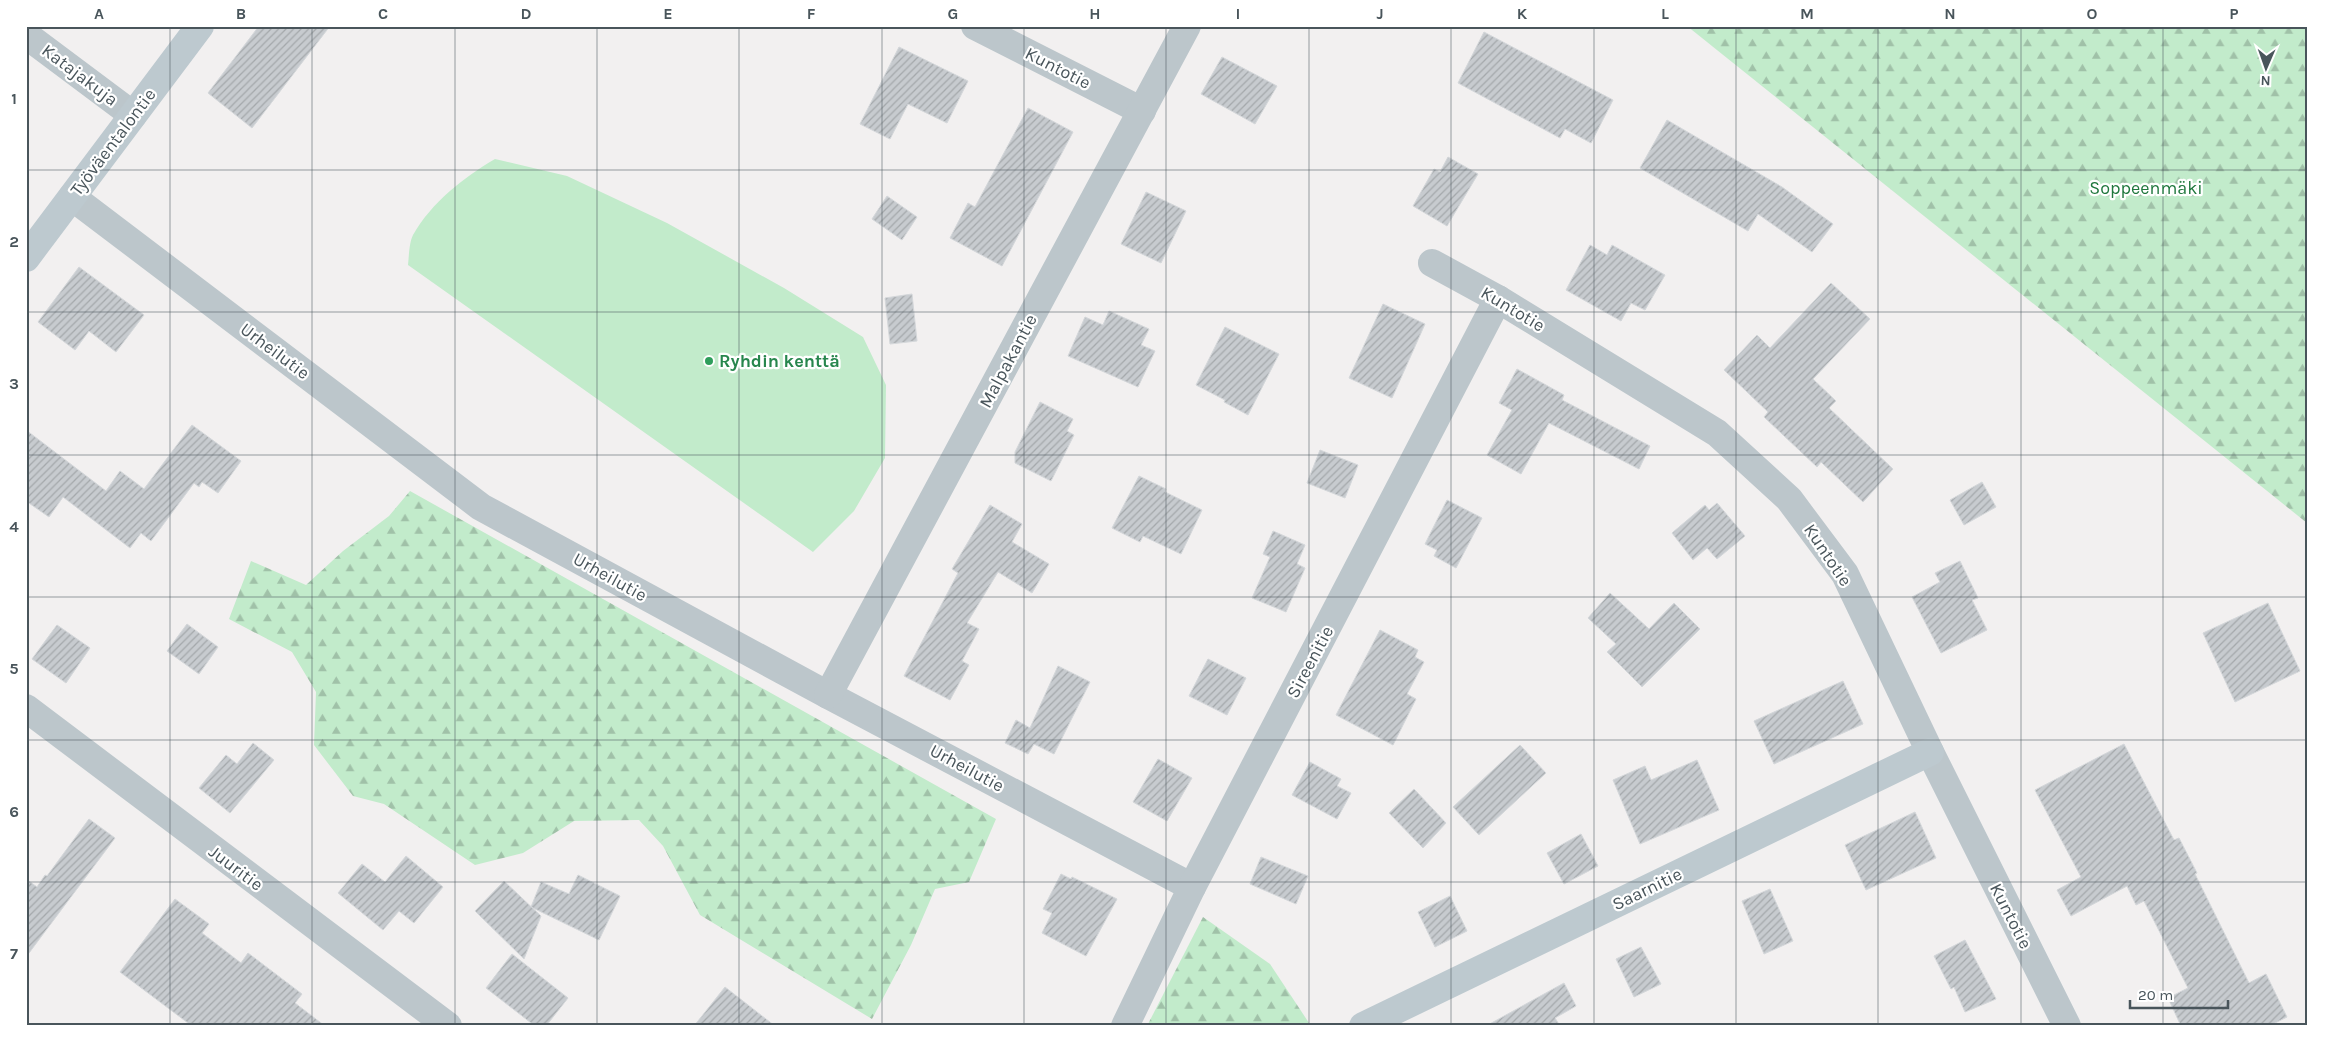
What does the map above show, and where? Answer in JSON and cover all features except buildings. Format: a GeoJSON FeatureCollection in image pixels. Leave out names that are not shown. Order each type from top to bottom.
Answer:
{"type":"FeatureCollection","features":[{"type":"Feature","properties":{"kind":"street","name":"Työväentalontie"},"geometry":{"type":"LineString","coordinates":[[26,258],[200,26]]}},
{"type":"Feature","properties":{"kind":"street","name":"Kuntotie"},"geometry":{"type":"LineString","coordinates":[[975,26],[1142,110]]}},
{"type":"Feature","properties":{"kind":"street","name":"Malpakantie"},"geometry":{"type":"LineString","coordinates":[[828,695],[1187,26]]}},
{"type":"Feature","properties":{"kind":"street","name":"Katajakuja"},"geometry":{"type":"LineString","coordinates":[[26,35],[133,115]]}},
{"type":"Feature","properties":{"kind":"street","name":"Urheilutie"},"geometry":{"type":"LineString","coordinates":[[72,197],[481,507],[828,695],[1192,887]]}},
{"type":"Feature","properties":{"kind":"street","name":"Kuntotie"},"geometry":{"type":"LineString","coordinates":[[1432,263],[1498,299],[1717,433],[1789,499],[1845,574],[1930,752],[2066,1026]]}},
{"type":"Feature","properties":{"kind":"street","name":"Sireenitie"},"geometry":{"type":"LineString","coordinates":[[1125,1026],[1192,887],[1498,299]]}},
{"type":"Feature","properties":{"kind":"street","name":"Juuritie"},"geometry":{"type":"LineString","coordinates":[[26,708],[448,1026]]}},
{"type":"Feature","properties":{"kind":"street","name":"Saarnitie"},"geometry":{"type":"LineString","coordinates":[[1364,1026],[1930,752]]}},
{"type":"Feature","properties":{"kind":"green space","name":"Soppeenmäki"},"geometry":{"type":"Polygon","coordinates":[[[1687,26],[2307,26],[2307,523],[1687,26]]]}},
{"type":"Feature","properties":{"kind":"green space","name":"Ryhdin kenttä"},"geometry":{"type":"Polygon","coordinates":[[[495,159],[567,176],[667,223],[784,288],[863,337],[886,385],[885,458],[854,511],[813,552],[408,265],[413,235],[429,212],[471,174],[495,159]]]}},
{"type":"Feature","properties":{"kind":"green space"},"geometry":{"type":"Polygon","coordinates":[[[410,491],[996,819],[969,882],[935,889],[911,945],[872,1019],[700,915],[663,846],[639,820],[574,821],[523,853],[475,865],[384,804],[353,796],[314,745],[316,692],[292,652],[229,619],[251,561],[306,585],[343,551],[389,516],[410,491]]]}},
{"type":"Feature","properties":{"kind":"green space"},"geometry":{"type":"Polygon","coordinates":[[[1203,917],[1270,964],[1311,1026],[1147,1026],[1203,917]]]}},
{"type":"Feature","properties":{"kind":"place","name":"Ryhdin kenttä"},"geometry":{"type":"Point","coordinates":[709,361]}}]}
